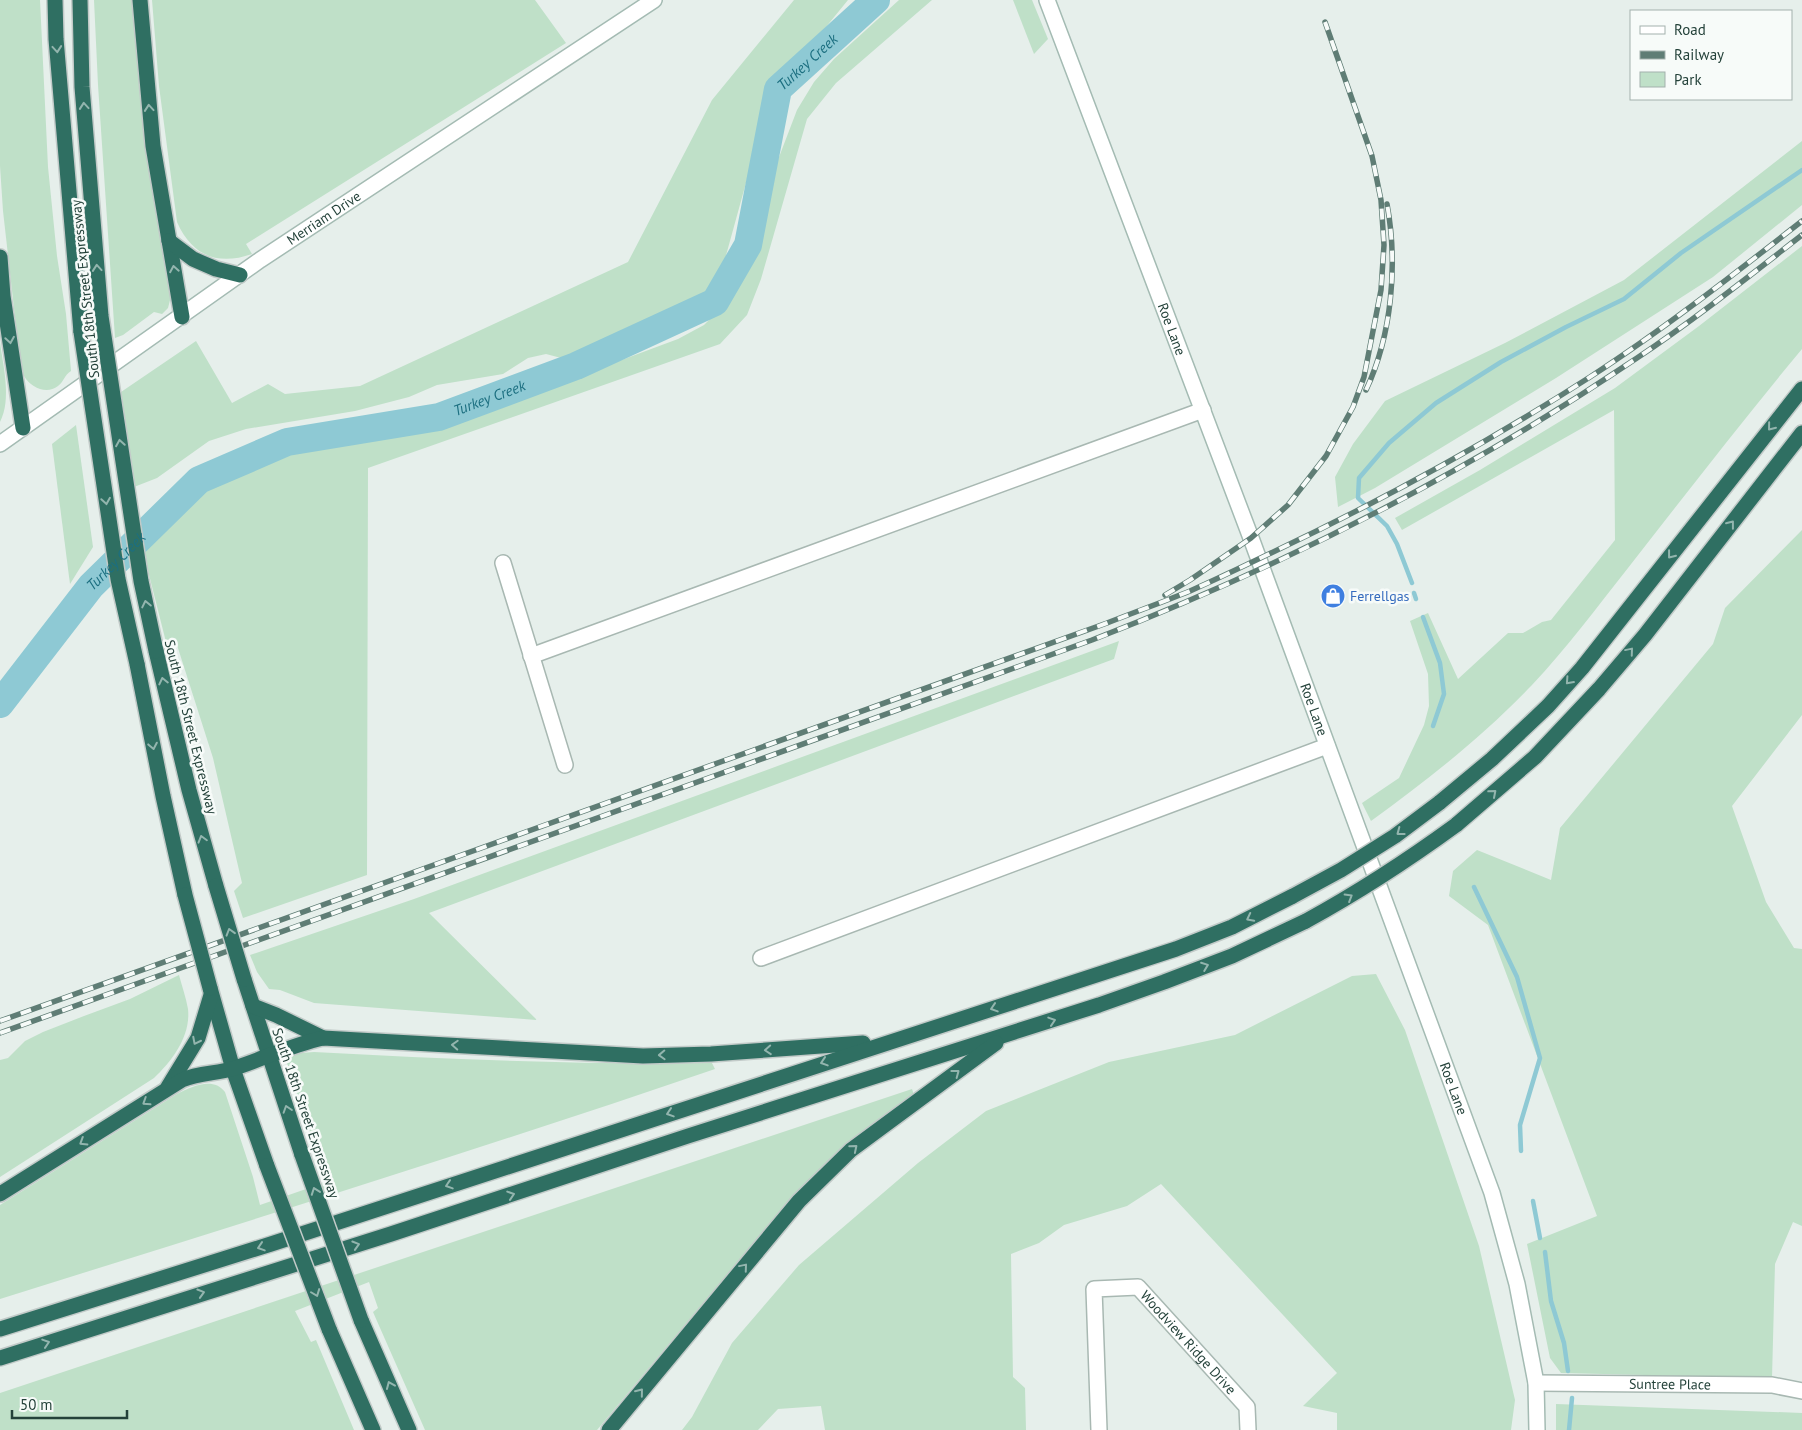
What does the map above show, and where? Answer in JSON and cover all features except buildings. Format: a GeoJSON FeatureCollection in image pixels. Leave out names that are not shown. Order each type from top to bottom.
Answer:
{"type":"FeatureCollection","features":[{"type":"Feature","properties":{"kind":"highway","name":"South 18th Street Expressway"},"geometry":{"type":"LineString","coordinates":[[55,0],[57,49],[81,332],[118,579],[184,895],[233,1069],[267,1166],[329,1329],[373,1430]]}},
{"type":"Feature","properties":{"kind":"highway","name":"South 18th Street Expressway"},"geometry":{"type":"LineString","coordinates":[[80,0],[82,87],[101,316],[141,581],[156,652],[189,790],[216,886],[268,1054],[361,1320],[409,1430]]}},
{"type":"Feature","properties":{"kind":"highway"},"geometry":{"type":"LineString","coordinates":[[140,0],[153,146],[182,317]]}},
{"type":"Feature","properties":{"kind":"highway"},"geometry":{"type":"LineString","coordinates":[[169,241],[193,259],[216,269],[240,275]]}},
{"type":"Feature","properties":{"kind":"highway"},"geometry":{"type":"LineString","coordinates":[[0,257],[23,428]]}},
{"type":"Feature","properties":{"kind":"highway"},"geometry":{"type":"LineString","coordinates":[[0,1329],[261,1247],[1176,949],[1232,927],[1294,896],[1388,841],[1439,803],[1492,759],[1540,713],[1582,668],[1802,389]]}},
{"type":"Feature","properties":{"kind":"highway"},"geometry":{"type":"LineString","coordinates":[[0,1358],[1005,1036],[1164,982],[1232,956],[1306,921],[1350,896],[1411,857],[1456,825],[1535,757],[1598,689],[1644,635],[1802,433]]}},
{"type":"Feature","properties":{"kind":"highway"},"geometry":{"type":"LineString","coordinates":[[168,1088],[198,1038],[210,991]]}},
{"type":"Feature","properties":{"kind":"highway"},"geometry":{"type":"LineString","coordinates":[[253,1006],[323,1038]]}},
{"type":"Feature","properties":{"kind":"highway"},"geometry":{"type":"LineString","coordinates":[[609,1430],[799,1201],[821,1178],[851,1150],[878,1129],[918,1102],[1005,1036]]}},
{"type":"Feature","properties":{"kind":"highway"},"geometry":{"type":"LineString","coordinates":[[0,1194],[190,1076],[233,1069],[268,1054],[323,1038],[643,1056],[711,1054],[887,1042]]}},
{"type":"Feature","properties":{"kind":"street","name":"Merriam Drive"},"geometry":{"type":"LineString","coordinates":[[0,444],[240,275],[654,0]]}},
{"type":"Feature","properties":{"kind":"street","name":"Roe Lane"},"geometry":{"type":"LineString","coordinates":[[1047,0],[1203,410],[1492,1193],[1517,1284],[1536,1384],[1537,1430]]}},
{"type":"Feature","properties":{"kind":"street"},"geometry":{"type":"LineString","coordinates":[[531,656],[1203,410]]}},
{"type":"Feature","properties":{"kind":"street"},"geometry":{"type":"LineString","coordinates":[[503,563],[565,765]]}},
{"type":"Feature","properties":{"kind":"street"},"geometry":{"type":"LineString","coordinates":[[761,958],[1327,746]]}},
{"type":"Feature","properties":{"kind":"street","name":"Woodview Ridge Drive"},"geometry":{"type":"LineString","coordinates":[[1099,1430],[1094,1289],[1138,1287],[1247,1407],[1248,1430]]}},
{"type":"Feature","properties":{"kind":"street","name":"Suntree Place"},"geometry":{"type":"LineString","coordinates":[[1536,1384],[1772,1385],[1802,1392]]}},
{"type":"Feature","properties":{"kind":"green space"},"geometry":{"type":"Polygon","coordinates":[[[0,0],[40,0],[48,167],[71,371],[60,384],[54,389],[49,390],[35,387],[27,380],[23,374],[20,361],[3,211],[0,166],[0,0]]]}},
{"type":"Feature","properties":{"kind":"green space"},"geometry":{"type":"Polygon","coordinates":[[[94,0],[134,0],[171,296],[168,308],[162,314],[154,312],[123,335],[115,338],[98,85],[94,0]]]}},
{"type":"Feature","properties":{"kind":"green space"},"geometry":{"type":"Polygon","coordinates":[[[152,0],[535,0],[566,43],[246,244],[252,254],[228,259],[217,258],[198,250],[190,243],[177,222],[159,86],[152,0]]]}},
{"type":"Feature","properties":{"kind":"green space"},"geometry":{"type":"Polygon","coordinates":[[[794,0],[848,0],[768,98],[755,138],[752,161],[722,270],[703,298],[633,329],[601,347],[577,356],[565,359],[546,354],[528,358],[503,374],[437,385],[409,397],[355,411],[246,429],[209,441],[157,478],[134,487],[121,392],[196,341],[232,403],[268,384],[285,394],[360,386],[628,262],[712,100],[794,0]]]}},
{"type":"Feature","properties":{"kind":"green space"},"geometry":{"type":"Polygon","coordinates":[[[899,0],[932,0],[836,83],[807,119],[761,279],[747,315],[720,344],[368,468],[367,875],[243,918],[234,891],[242,883],[213,758],[177,645],[167,646],[143,551],[190,501],[216,481],[253,464],[300,449],[418,430],[463,419],[678,339],[704,325],[722,307],[731,294],[762,241],[776,165],[797,110],[814,82],[834,59],[899,0]]]}},
{"type":"Feature","properties":{"kind":"green space"},"geometry":{"type":"Polygon","coordinates":[[[1013,0],[1032,0],[1048,39],[1034,54],[1013,0]]]}},
{"type":"Feature","properties":{"kind":"green space"},"geometry":{"type":"Polygon","coordinates":[[[1802,141],[1802,205],[1713,277],[1556,378],[1375,488],[1338,507],[1335,477],[1353,444],[1385,401],[1505,343],[1624,280],[1802,141]]]}},
{"type":"Feature","properties":{"kind":"green space"},"geometry":{"type":"Polygon","coordinates":[[[1802,246],[1802,349],[1545,671],[1474,740],[1371,821],[1362,803],[1399,778],[1424,725],[1429,706],[1428,674],[1410,621],[1428,613],[1458,679],[1508,633],[1523,633],[1542,622],[1551,620],[1615,540],[1614,410],[1402,530],[1395,518],[1480,470],[1615,388],[1802,246]]]}},
{"type":"Feature","properties":{"kind":"green space"},"geometry":{"type":"Polygon","coordinates":[[[0,342],[6,393],[4,413],[0,422],[0,342]]]}},
{"type":"Feature","properties":{"kind":"green space"},"geometry":{"type":"Polygon","coordinates":[[[76,425],[93,547],[70,584],[52,444],[76,425]]]}},
{"type":"Feature","properties":{"kind":"green space"},"geometry":{"type":"Polygon","coordinates":[[[1802,530],[1802,715],[1732,806],[1766,902],[1794,948],[1802,949],[1802,1226],[1793,1222],[1775,1264],[1772,1378],[1561,1373],[1550,1358],[1527,1244],[1597,1216],[1488,925],[1449,896],[1453,871],[1477,850],[1551,880],[1560,828],[1713,644],[1725,608],[1802,530]]]}},
{"type":"Feature","properties":{"kind":"green space"},"geometry":{"type":"Polygon","coordinates":[[[1119,641],[1114,659],[429,913],[537,1020],[314,1003],[280,990],[269,989],[257,972],[250,955],[414,899],[1119,641]]]}},
{"type":"Feature","properties":{"kind":"green space"},"geometry":{"type":"Polygon","coordinates":[[[1376,974],[1405,1030],[1479,1246],[1515,1400],[1511,1430],[1337,1430],[1337,1413],[1303,1406],[1337,1373],[1161,1184],[1127,1206],[1064,1225],[1039,1243],[1011,1254],[1013,1377],[1025,1388],[1026,1430],[825,1430],[821,1406],[778,1409],[758,1430],[682,1430],[692,1417],[732,1343],[799,1265],[918,1163],[986,1111],[1109,1062],[1235,1035],[1352,976],[1376,974]]]}},
{"type":"Feature","properties":{"kind":"green space"},"geometry":{"type":"Polygon","coordinates":[[[179,975],[188,1009],[188,1019],[179,1047],[167,1064],[154,1078],[0,1177],[0,1060],[8,1058],[25,1041],[43,1032],[130,999],[179,975]]]}},
{"type":"Feature","properties":{"kind":"green space"},"geometry":{"type":"Polygon","coordinates":[[[314,1052],[513,1061],[712,1063],[715,1069],[448,1158],[0,1299],[0,1205],[177,1094],[195,1086],[202,1084],[214,1085],[220,1087],[225,1092],[253,1177],[260,1205],[329,1181],[316,1141],[313,1141],[285,1057],[314,1052]]]}},
{"type":"Feature","properties":{"kind":"green space"},"geometry":{"type":"Polygon","coordinates":[[[912,1089],[914,1095],[879,1120],[837,1155],[802,1188],[770,1223],[597,1430],[425,1430],[373,1312],[378,1308],[369,1282],[295,1311],[311,1342],[316,1340],[354,1430],[0,1430],[0,1393],[912,1089]]]}},
{"type":"Feature","properties":{"kind":"green space"},"geometry":{"type":"Polygon","coordinates":[[[1556,1404],[1802,1413],[1802,1430],[1556,1430],[1556,1404]]]}},
{"type":"Feature","properties":{"kind":"waterway","name":"Turkey Creek"},"geometry":{"type":"LineString","coordinates":[[0,704],[91,586],[199,480],[287,442],[439,417],[576,366],[715,302],[748,245],[778,89],[876,0]]}},
{"type":"Feature","properties":{"kind":"waterway"},"geometry":{"type":"LineString","coordinates":[[1412,583],[1397,544],[1387,526],[1358,498],[1359,478],[1389,443],[1436,403],[1501,362],[1566,327],[1624,299],[1681,253],[1802,170]]}},
{"type":"Feature","properties":{"kind":"waterway"},"geometry":{"type":"LineString","coordinates":[[1414,593],[1416,599]]}},
{"type":"Feature","properties":{"kind":"waterway"},"geometry":{"type":"LineString","coordinates":[[1423,617],[1440,663],[1444,694],[1433,726]]}},
{"type":"Feature","properties":{"kind":"waterway"},"geometry":{"type":"LineString","coordinates":[[1474,887],[1517,977],[1540,1058],[1520,1125],[1521,1151]]}},
{"type":"Feature","properties":{"kind":"waterway"},"geometry":{"type":"LineString","coordinates":[[1533,1201],[1540,1238]]}},
{"type":"Feature","properties":{"kind":"waterway"},"geometry":{"type":"LineString","coordinates":[[1545,1252],[1551,1301],[1564,1343],[1568,1371]]}},
{"type":"Feature","properties":{"kind":"waterway"},"geometry":{"type":"LineString","coordinates":[[1569,1430],[1572,1398]]}},
{"type":"Feature","properties":{"kind":"railway"},"geometry":{"type":"LineString","coordinates":[[1165,595],[1251,538],[1288,505],[1326,456],[1353,407],[1364,377],[1381,290],[1384,245],[1381,200],[1372,156],[1325,22]]}},
{"type":"Feature","properties":{"kind":"railway"},"geometry":{"type":"LineString","coordinates":[[1366,390],[1382,346],[1390,299],[1392,251],[1387,204]]}},
{"type":"Feature","properties":{"kind":"railway"},"geometry":{"type":"LineString","coordinates":[[0,1021],[1107,623],[1190,591],[1353,513],[1512,425],[1590,377],[1645,340],[1802,221]]}},
{"type":"Feature","properties":{"kind":"railway"},"geometry":{"type":"LineString","coordinates":[[0,1033],[1092,640],[1235,581],[1373,514],[1507,440],[1658,344],[1802,235]]}},
{"type":"Feature","properties":{"kind":"place","name":"Ferrellgas"},"geometry":{"type":"Point","coordinates":[1333,596]}}]}
